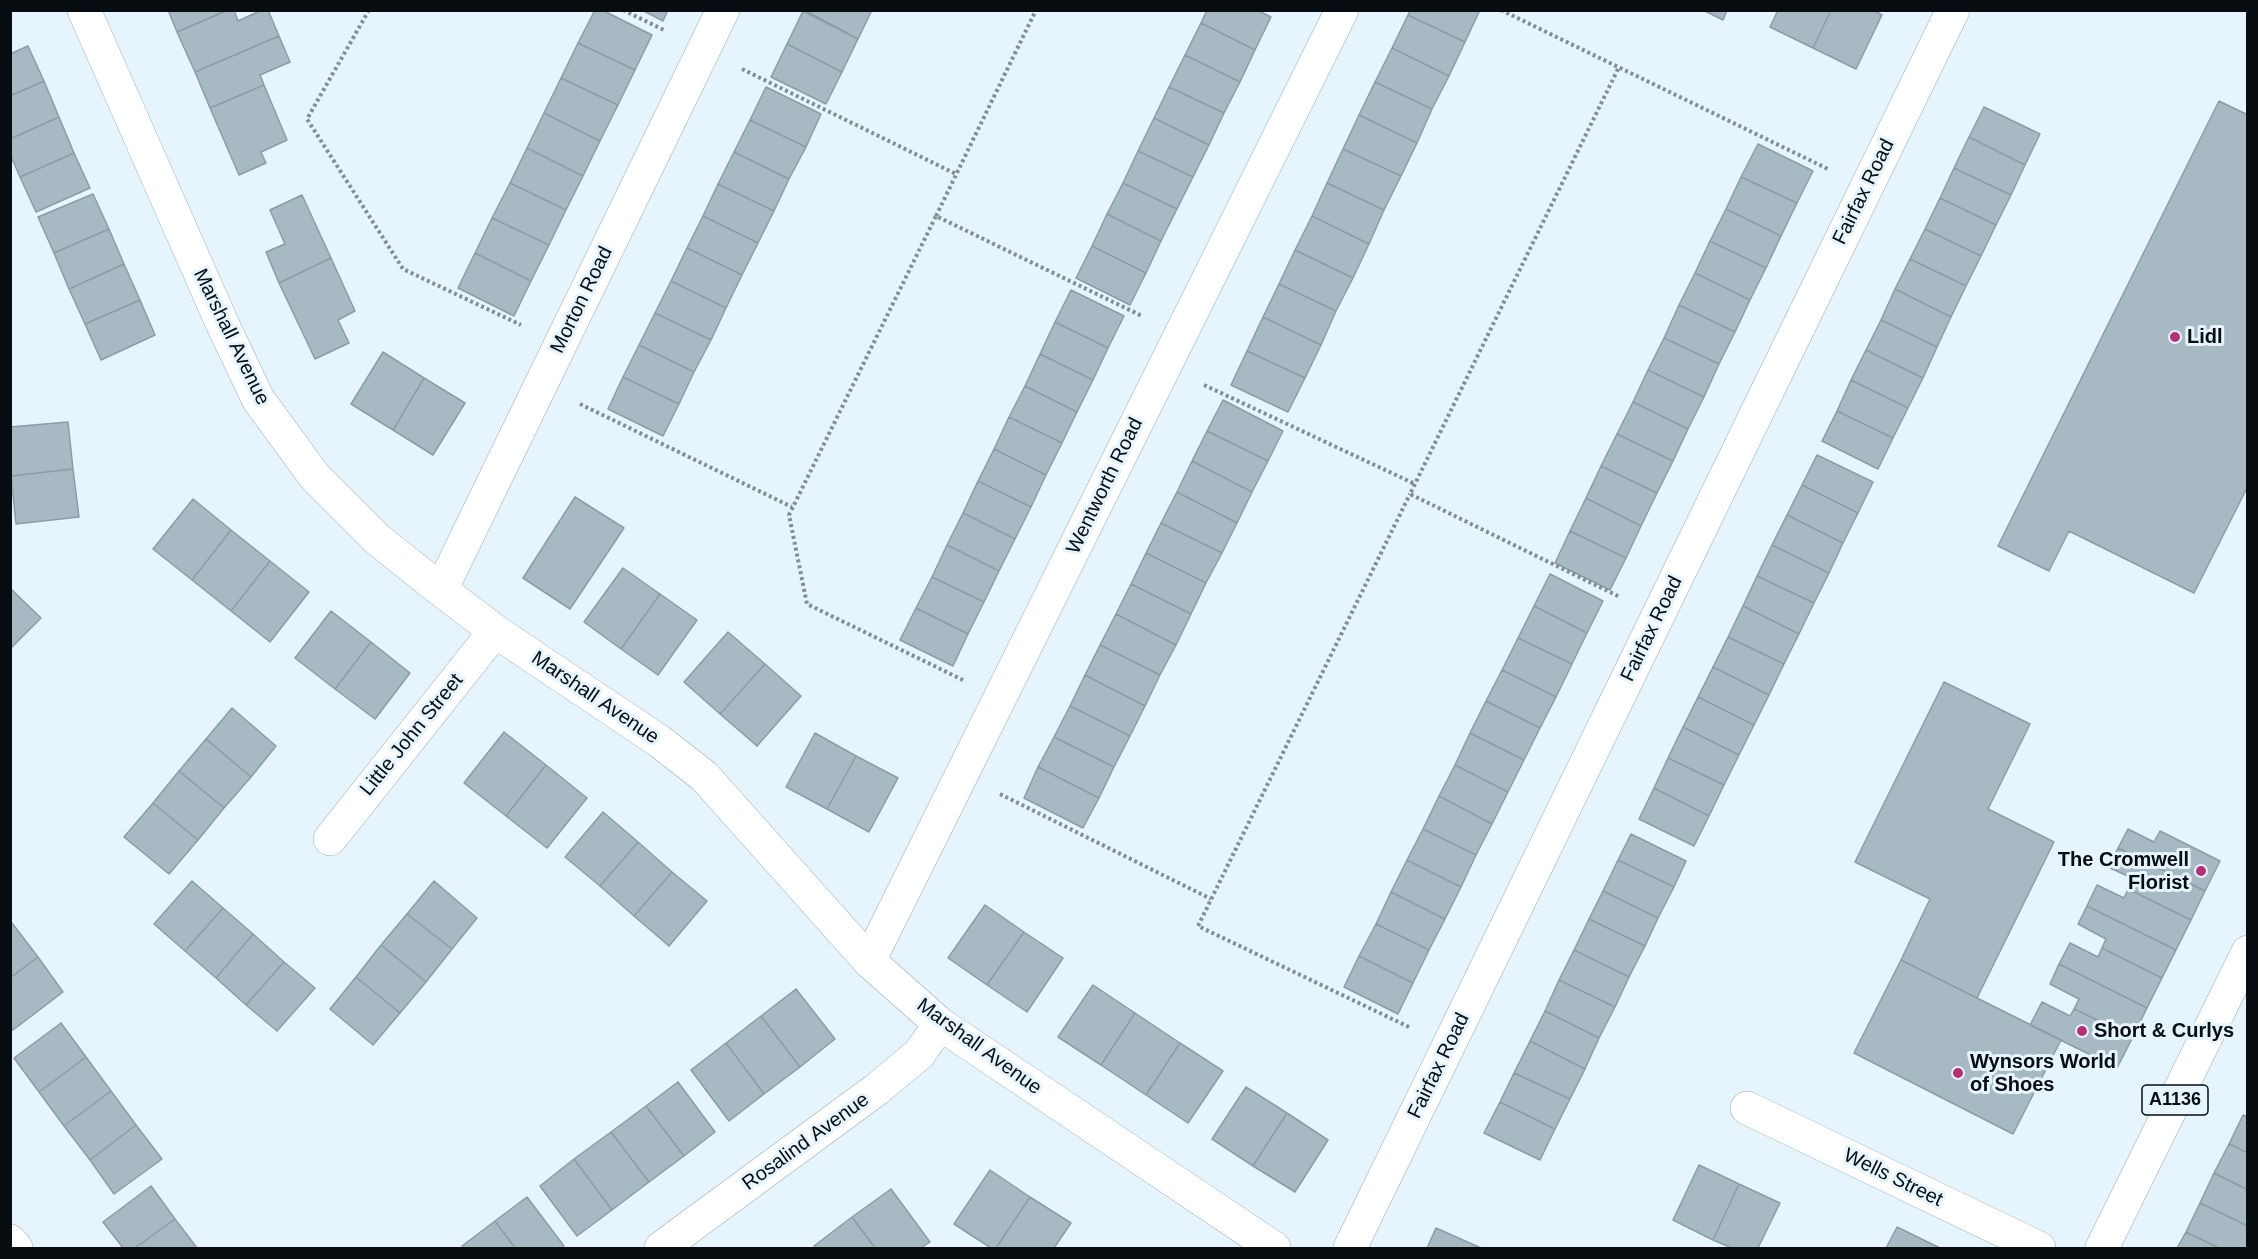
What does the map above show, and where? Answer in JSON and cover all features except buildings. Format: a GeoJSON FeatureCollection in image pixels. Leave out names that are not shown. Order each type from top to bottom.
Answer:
{"type":"FeatureCollection","features":[{"type":"Feature","properties":{"kind":"street","name":"Marshall Avenue"},"geometry":{"type":"LineString","coordinates":[[84,10],[222,323],[258,399],[315,477],[377,539],[441,590],[495,631],[659,741],[704,776],[869,961],[940,1024],[1274,1248]]}},
{"type":"Feature","properties":{"kind":"street","name":"Morton Road"},"geometry":{"type":"LineString","coordinates":[[441,590],[723,10]]}},
{"type":"Feature","properties":{"kind":"street","name":"Wentworth Road"},"geometry":{"type":"LineString","coordinates":[[869,961],[1342,10]]}},
{"type":"Feature","properties":{"kind":"street","name":"Fairfax Road"},"geometry":{"type":"LineString","coordinates":[[1350,1248],[1953,10]]}},
{"type":"Feature","properties":{"kind":"street","name":"Little John Street"},"geometry":{"type":"LineString","coordinates":[[330,839],[495,631]]}},
{"type":"Feature","properties":{"kind":"street","name":"A1136"},"geometry":{"type":"LineString","coordinates":[[2102,1248],[2247,952]]}},
{"type":"Feature","properties":{"kind":"street","name":"Rosalind Avenue"},"geometry":{"type":"LineString","coordinates":[[661,1248],[877,1089],[919,1054],[940,1024]]}},
{"type":"Feature","properties":{"kind":"street","name":"Wells Street"},"geometry":{"type":"LineString","coordinates":[[1747,1108],[2039,1248]]}},
{"type":"Feature","properties":{"kind":"street"},"geometry":{"type":"LineString","coordinates":[[10,1241],[16,1248]]}},
{"type":"Feature","properties":{"kind":"path"},"geometry":{"type":"LineString","coordinates":[[369,10],[307,119],[403,269],[561,345]]}},
{"type":"Feature","properties":{"kind":"path"},"geometry":{"type":"LineString","coordinates":[[999,698],[807,604],[789,515],[1036,10]]}},
{"type":"Feature","properties":{"kind":"path"},"geometry":{"type":"LineString","coordinates":[[1501,10],[1618,69],[1867,188]]}},
{"type":"Feature","properties":{"kind":"path"},"geometry":{"type":"LineString","coordinates":[[704,50],[956,174]]}},
{"type":"Feature","properties":{"kind":"path"},"geometry":{"type":"LineString","coordinates":[[1449,1046],[1198,926],[1618,69]]}},
{"type":"Feature","properties":{"kind":"path"},"geometry":{"type":"LineString","coordinates":[[936,216],[1181,335]]}},
{"type":"Feature","properties":{"kind":"path"},"geometry":{"type":"LineString","coordinates":[[1164,367],[1415,484]]}},
{"type":"Feature","properties":{"kind":"path"},"geometry":{"type":"LineString","coordinates":[[541,385],[792,507]]}},
{"type":"Feature","properties":{"kind":"path"},"geometry":{"type":"LineString","coordinates":[[1410,494],[1659,616]]}},
{"type":"Feature","properties":{"kind":"path"},"geometry":{"type":"LineString","coordinates":[[962,775],[1211,899]]}},
{"type":"Feature","properties":{"kind":"place","name":"Lidl"},"geometry":{"type":"Point","coordinates":[2175,337]}},
{"type":"Feature","properties":{"kind":"place","name":"The Cromwell Florist"},"geometry":{"type":"Point","coordinates":[2201,871]}},
{"type":"Feature","properties":{"kind":"place","name":"Short & Curlys"},"geometry":{"type":"Point","coordinates":[2082,1031]}},
{"type":"Feature","properties":{"kind":"place","name":"Wynsors World of Shoes"},"geometry":{"type":"Point","coordinates":[1958,1073]}}]}
